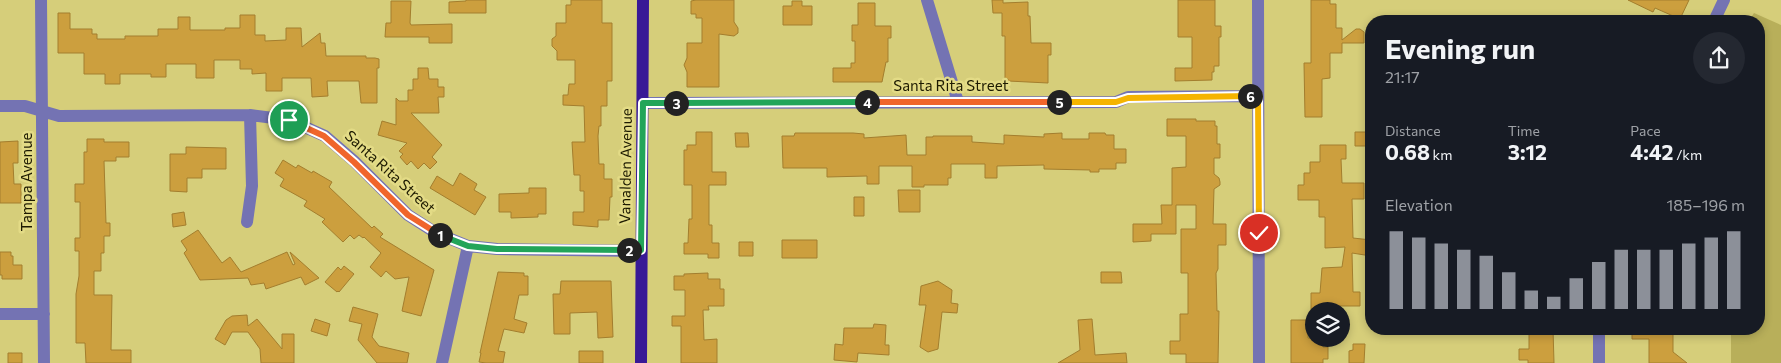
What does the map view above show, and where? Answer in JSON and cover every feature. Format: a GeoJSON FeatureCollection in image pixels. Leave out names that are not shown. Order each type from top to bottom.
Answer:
{"type":"FeatureCollection","features":[{"type":"Feature","properties":{"kind":"main road","name":"Vanalden Avenue"},"geometry":{"type":"LineString","coordinates":[[642,363],[643,0]]}},
{"type":"Feature","properties":{"kind":"street","name":"Tampa Avenue"},"geometry":{"type":"LineString","coordinates":[[41,0],[44,132],[44,363]]}},
{"type":"Feature","properties":{"kind":"street"},"geometry":{"type":"LineString","coordinates":[[927,0],[958,102]]}},
{"type":"Feature","properties":{"kind":"street"},"geometry":{"type":"LineString","coordinates":[[1258,0],[1259,363]]}},
{"type":"Feature","properties":{"kind":"street"},"geometry":{"type":"LineString","coordinates":[[1717,15],[1724,0]]}},
{"type":"Feature","properties":{"kind":"street","name":"Santa Rita Street"},"geometry":{"type":"LineString","coordinates":[[643,103],[1116,102],[1128,98],[1258,96]]}},
{"type":"Feature","properties":{"kind":"street","name":"Santa Rita Street"},"geometry":{"type":"LineString","coordinates":[[0,106],[25,106],[59,116],[250,115],[289,120],[324,136],[354,162],[408,215],[436,233],[468,246],[497,249],[641,250]]}},
{"type":"Feature","properties":{"kind":"street"},"geometry":{"type":"LineString","coordinates":[[247,222],[252,186],[250,115]]}},
{"type":"Feature","properties":{"kind":"street"},"geometry":{"type":"LineString","coordinates":[[442,363],[468,246]]}},
{"type":"Feature","properties":{"kind":"street"},"geometry":{"type":"LineString","coordinates":[[0,314],[44,314]]}},
{"type":"Feature","properties":{"kind":"street"},"geometry":{"type":"LineString","coordinates":[[1599,335],[1599,363]]}},
{"type":"Feature","properties":{"kind":"shaded area"},"geometry":{"type":"Polygon","coordinates":[[[1765,18],[1781,25],[1781,363],[1731,363],[1731,335],[1765,335],[1765,18]]]}},
{"type":"Feature","properties":{"kind":"building"},"geometry":{"type":"Polygon","coordinates":[[[486,0],[486,13],[449,13],[449,2],[486,0]]]}},
{"type":"Feature","properties":{"kind":"building"},"geometry":{"type":"Polygon","coordinates":[[[571,0],[602,0],[602,23],[612,23],[612,81],[607,81],[607,106],[601,106],[601,126],[599,126],[598,136],[599,164],[604,164],[604,179],[612,179],[612,197],[610,197],[609,220],[598,220],[598,227],[573,225],[573,212],[584,212],[584,191],[580,191],[580,175],[574,175],[572,142],[585,142],[584,106],[563,105],[563,95],[568,95],[569,84],[575,84],[575,60],[557,60],[557,51],[552,46],[552,39],[556,36],[556,23],[566,23],[566,5],[571,5],[571,0]]]}},
{"type":"Feature","properties":{"kind":"building"},"geometry":{"type":"Polygon","coordinates":[[[734,0],[734,22],[738,28],[738,33],[734,36],[719,34],[719,87],[687,87],[687,72],[684,65],[687,58],[687,43],[702,43],[702,18],[696,18],[696,14],[691,14],[691,1],[734,0]]]}},
{"type":"Feature","properties":{"kind":"building"},"geometry":{"type":"Polygon","coordinates":[[[992,0],[1003,0],[1003,3],[1028,2],[1031,43],[1051,43],[1051,55],[1048,55],[1048,83],[1008,81],[1008,79],[1005,79],[1005,36],[1002,36],[1002,13],[993,13],[992,0]]]}},
{"type":"Feature","properties":{"kind":"building"},"geometry":{"type":"Polygon","coordinates":[[[1178,0],[1215,0],[1215,26],[1221,26],[1221,37],[1219,37],[1219,66],[1214,66],[1212,80],[1175,81],[1175,68],[1192,68],[1192,37],[1178,37],[1178,0]]]}},
{"type":"Feature","properties":{"kind":"building"},"geometry":{"type":"Polygon","coordinates":[[[1311,0],[1330,0],[1330,4],[1336,4],[1336,28],[1342,28],[1342,40],[1356,29],[1364,32],[1364,43],[1342,43],[1342,53],[1330,53],[1330,78],[1322,79],[1322,117],[1305,117],[1304,63],[1311,63],[1311,0]]]}},
{"type":"Feature","properties":{"kind":"building"},"geometry":{"type":"Polygon","coordinates":[[[1628,0],[1689,0],[1682,15],[1671,15],[1655,8],[1653,12],[1628,0]]]}},
{"type":"Feature","properties":{"kind":"building"},"geometry":{"type":"Polygon","coordinates":[[[391,1],[411,1],[411,25],[452,24],[452,43],[429,43],[429,37],[385,37],[386,23],[391,23],[391,1]]]}},
{"type":"Feature","properties":{"kind":"building"},"geometry":{"type":"Polygon","coordinates":[[[792,1],[802,1],[802,6],[812,6],[812,25],[783,25],[783,6],[792,6],[792,1]]]}},
{"type":"Feature","properties":{"kind":"building"},"geometry":{"type":"Polygon","coordinates":[[[858,3],[875,3],[875,26],[891,26],[891,38],[888,38],[888,62],[886,62],[882,82],[833,82],[833,68],[851,68],[851,63],[855,63],[855,41],[852,41],[852,25],[858,25],[858,3]]]}},
{"type":"Feature","properties":{"kind":"building"},"geometry":{"type":"Polygon","coordinates":[[[58,13],[70,13],[70,29],[92,29],[92,34],[97,34],[97,39],[125,39],[125,36],[158,36],[158,29],[178,29],[178,17],[190,17],[190,30],[240,28],[240,15],[255,15],[255,35],[265,35],[265,41],[286,40],[286,28],[301,28],[302,47],[320,33],[321,43],[325,43],[326,56],[366,56],[366,58],[379,59],[379,68],[377,68],[377,103],[361,103],[359,81],[327,81],[328,96],[312,97],[311,78],[282,78],[282,91],[266,91],[266,73],[252,74],[252,69],[240,69],[240,60],[214,60],[214,78],[196,78],[196,64],[166,64],[166,77],[151,77],[151,74],[120,74],[120,84],[105,84],[105,74],[84,74],[84,53],[58,53],[58,13]]]}},
{"type":"Feature","properties":{"kind":"building"},"geometry":{"type":"Polygon","coordinates":[[[418,68],[428,68],[429,79],[438,79],[438,87],[444,87],[444,97],[438,97],[439,113],[411,113],[442,145],[432,157],[437,162],[430,169],[424,163],[418,169],[411,161],[407,165],[400,157],[403,154],[399,151],[407,143],[378,135],[382,121],[396,125],[396,98],[399,101],[408,101],[408,90],[413,90],[413,79],[418,79],[418,68]]]}},
{"type":"Feature","properties":{"kind":"building"},"geometry":{"type":"Polygon","coordinates":[[[1167,119],[1215,121],[1215,126],[1217,126],[1217,144],[1220,144],[1220,158],[1214,158],[1214,174],[1219,178],[1220,185],[1214,189],[1213,224],[1226,224],[1226,245],[1218,245],[1218,269],[1216,273],[1217,311],[1219,311],[1218,363],[1186,363],[1186,354],[1170,354],[1170,341],[1180,341],[1180,314],[1188,314],[1188,273],[1181,273],[1181,229],[1196,229],[1196,205],[1176,205],[1176,234],[1151,234],[1151,241],[1133,242],[1133,224],[1162,224],[1161,205],[1172,205],[1172,168],[1186,167],[1186,136],[1167,136],[1167,119]]]}},
{"type":"Feature","properties":{"kind":"building"},"geometry":{"type":"Polygon","coordinates":[[[696,132],[712,132],[712,172],[726,172],[726,185],[709,185],[709,225],[712,225],[712,243],[719,243],[719,258],[708,258],[708,254],[684,254],[684,243],[688,243],[689,219],[692,219],[692,185],[684,185],[684,150],[687,150],[687,145],[696,145],[696,132]]]}},
{"type":"Feature","properties":{"kind":"building"},"geometry":{"type":"Polygon","coordinates":[[[1355,132],[1365,132],[1365,146],[1355,146],[1355,132]]]}},
{"type":"Feature","properties":{"kind":"building"},"geometry":{"type":"Polygon","coordinates":[[[735,133],[748,133],[749,147],[736,147],[735,133]]]}},
{"type":"Feature","properties":{"kind":"building"},"geometry":{"type":"Polygon","coordinates":[[[795,133],[853,133],[864,134],[864,138],[906,135],[907,155],[926,155],[926,137],[933,136],[972,136],[972,142],[1004,144],[1004,135],[1044,137],[1044,134],[1062,133],[1062,139],[1089,139],[1089,133],[1105,133],[1106,135],[1114,135],[1114,149],[1126,149],[1126,163],[1116,163],[1116,169],[1099,169],[1099,172],[1090,172],[1090,170],[1044,169],[1044,165],[997,166],[997,178],[985,178],[985,164],[951,164],[951,178],[948,178],[948,185],[924,185],[924,187],[912,187],[912,166],[879,166],[879,184],[867,184],[867,176],[827,177],[827,168],[783,168],[782,136],[794,136],[795,133]]]}},
{"type":"Feature","properties":{"kind":"building"},"geometry":{"type":"Polygon","coordinates":[[[87,139],[104,139],[104,142],[129,142],[129,157],[116,157],[116,161],[104,161],[106,223],[110,223],[110,236],[104,236],[104,253],[101,253],[101,271],[94,271],[94,295],[112,295],[111,350],[131,350],[131,363],[86,363],[85,343],[76,343],[76,294],[79,276],[79,251],[75,251],[75,238],[80,238],[80,202],[75,202],[75,184],[84,184],[84,152],[87,152],[87,139]]]}},
{"type":"Feature","properties":{"kind":"building"},"geometry":{"type":"Polygon","coordinates":[[[18,141],[18,163],[13,163],[14,184],[21,184],[21,203],[0,203],[0,142],[18,141]]]}},
{"type":"Feature","properties":{"kind":"building"},"geometry":{"type":"Polygon","coordinates":[[[1320,145],[1346,145],[1346,159],[1341,159],[1342,183],[1364,183],[1364,199],[1352,199],[1353,238],[1365,239],[1365,255],[1352,253],[1353,292],[1360,292],[1360,306],[1350,306],[1350,302],[1311,302],[1311,293],[1320,293],[1322,268],[1342,267],[1345,247],[1325,248],[1325,217],[1319,217],[1319,200],[1298,200],[1298,185],[1304,185],[1304,173],[1310,173],[1310,162],[1320,162],[1320,145]]]}},
{"type":"Feature","properties":{"kind":"building"},"geometry":{"type":"Polygon","coordinates":[[[186,147],[226,148],[226,169],[202,169],[202,178],[187,178],[187,192],[170,191],[170,154],[186,154],[186,147]]]}},
{"type":"Feature","properties":{"kind":"building"},"geometry":{"type":"Polygon","coordinates":[[[283,160],[296,168],[298,165],[312,173],[313,171],[332,182],[329,187],[372,228],[374,226],[383,234],[380,237],[434,270],[421,316],[402,311],[409,277],[395,279],[386,271],[381,277],[370,267],[381,253],[364,237],[359,235],[354,239],[350,235],[343,242],[322,222],[325,219],[304,206],[307,201],[280,186],[284,179],[275,173],[283,160]]]}},
{"type":"Feature","properties":{"kind":"building"},"geometry":{"type":"Polygon","coordinates":[[[460,173],[477,184],[474,190],[486,197],[475,215],[430,188],[437,176],[453,186],[460,173]]]}},
{"type":"Feature","properties":{"kind":"building"},"geometry":{"type":"Polygon","coordinates":[[[529,188],[546,188],[546,214],[538,214],[538,217],[511,218],[511,212],[499,212],[499,194],[529,193],[529,188]]]}},
{"type":"Feature","properties":{"kind":"building"},"geometry":{"type":"Polygon","coordinates":[[[898,190],[920,190],[920,212],[899,212],[898,190]]]}},
{"type":"Feature","properties":{"kind":"building"},"geometry":{"type":"Polygon","coordinates":[[[854,197],[864,197],[864,216],[854,216],[854,197]]]}},
{"type":"Feature","properties":{"kind":"building"},"geometry":{"type":"Polygon","coordinates":[[[184,212],[186,225],[173,227],[172,214],[184,212]]]}},
{"type":"Feature","properties":{"kind":"building"},"geometry":{"type":"Polygon","coordinates":[[[198,230],[222,263],[230,257],[241,272],[287,252],[293,265],[295,264],[290,252],[319,278],[305,285],[301,277],[266,289],[264,283],[251,285],[248,278],[200,280],[184,253],[187,250],[181,241],[198,230]]]}},
{"type":"Feature","properties":{"kind":"building"},"geometry":{"type":"Polygon","coordinates":[[[782,240],[817,240],[817,258],[782,258],[782,240]]]}},
{"type":"Feature","properties":{"kind":"building"},"geometry":{"type":"Polygon","coordinates":[[[739,242],[753,242],[753,256],[739,256],[739,242]]]}},
{"type":"Feature","properties":{"kind":"building"},"geometry":{"type":"Polygon","coordinates":[[[0,252],[11,252],[13,265],[22,265],[22,279],[2,279],[2,275],[0,275],[0,252]]]}},
{"type":"Feature","properties":{"kind":"building"},"geometry":{"type":"Polygon","coordinates":[[[344,266],[354,274],[337,292],[325,282],[338,267],[341,270],[344,266]]]}},
{"type":"Feature","properties":{"kind":"building"},"geometry":{"type":"Polygon","coordinates":[[[498,272],[524,273],[524,276],[528,276],[528,295],[519,295],[514,319],[527,323],[524,333],[504,329],[498,351],[505,352],[503,363],[479,362],[480,353],[498,272]]]}},
{"type":"Feature","properties":{"kind":"building"},"geometry":{"type":"Polygon","coordinates":[[[1101,272],[1121,272],[1122,283],[1101,283],[1101,272]]]}},
{"type":"Feature","properties":{"kind":"building"},"geometry":{"type":"Polygon","coordinates":[[[708,273],[708,279],[720,279],[720,289],[724,289],[724,306],[708,306],[709,310],[703,310],[704,340],[717,339],[717,363],[681,363],[681,326],[672,326],[672,316],[685,316],[685,290],[674,290],[674,276],[708,273]]]}},
{"type":"Feature","properties":{"kind":"building"},"geometry":{"type":"Polygon","coordinates":[[[561,281],[611,281],[613,337],[598,338],[597,312],[570,313],[570,334],[554,334],[553,294],[560,294],[561,281]]]}},
{"type":"Feature","properties":{"kind":"building"},"geometry":{"type":"Polygon","coordinates":[[[938,281],[952,290],[951,303],[958,304],[957,313],[942,312],[938,349],[928,352],[920,347],[926,305],[919,305],[921,286],[938,281]]]}},
{"type":"Feature","properties":{"kind":"building"},"geometry":{"type":"Polygon","coordinates":[[[353,307],[378,314],[372,337],[379,346],[409,353],[407,363],[377,363],[358,340],[362,324],[349,321],[353,307]]]}},
{"type":"Feature","properties":{"kind":"building"},"geometry":{"type":"Polygon","coordinates":[[[247,315],[248,326],[257,319],[282,349],[282,334],[294,334],[294,363],[261,363],[260,349],[248,332],[232,332],[225,345],[215,339],[226,320],[232,316],[247,315]]]}},
{"type":"Feature","properties":{"kind":"building"},"geometry":{"type":"Polygon","coordinates":[[[315,319],[330,324],[327,336],[311,331],[315,319]]]}},
{"type":"Feature","properties":{"kind":"building"},"geometry":{"type":"Polygon","coordinates":[[[1092,319],[1095,355],[1126,353],[1127,363],[1058,363],[1080,350],[1078,320],[1092,319]]]}},
{"type":"Feature","properties":{"kind":"building"},"geometry":{"type":"Polygon","coordinates":[[[1291,320],[1305,320],[1305,347],[1328,347],[1328,359],[1323,359],[1323,363],[1291,363],[1291,320]]]}},
{"type":"Feature","properties":{"kind":"building"},"geometry":{"type":"Polygon","coordinates":[[[874,324],[886,325],[885,345],[889,345],[889,355],[858,353],[857,362],[834,360],[835,344],[843,345],[844,328],[873,328],[874,324]]]}},
{"type":"Feature","properties":{"kind":"building"},"geometry":{"type":"Polygon","coordinates":[[[1529,335],[1553,335],[1554,363],[1528,363],[1528,360],[1519,360],[1519,349],[1529,349],[1529,335]]]}},
{"type":"Feature","properties":{"kind":"building"},"geometry":{"type":"Polygon","coordinates":[[[1632,335],[1673,335],[1673,352],[1687,363],[1649,363],[1649,339],[1632,339],[1632,335]]]}},
{"type":"Feature","properties":{"kind":"building"},"geometry":{"type":"Polygon","coordinates":[[[1353,344],[1365,344],[1364,363],[1349,363],[1349,351],[1353,350],[1353,344]]]}},
{"type":"Feature","properties":{"kind":"building"},"geometry":{"type":"Polygon","coordinates":[[[579,351],[603,351],[603,363],[579,363],[579,351]]]}},
{"type":"Feature","properties":{"kind":"building"},"geometry":{"type":"Polygon","coordinates":[[[8,353],[22,353],[22,363],[8,363],[8,353]]]}},
{"type":"Feature","properties":{"kind":"route"},"geometry":{"type":"LineString","coordinates":[[289,120],[324,136],[354,162],[408,215],[436,233],[468,246],[497,249],[641,250],[643,103],[1116,102],[1128,98],[1258,96],[1259,233]]}}]}
